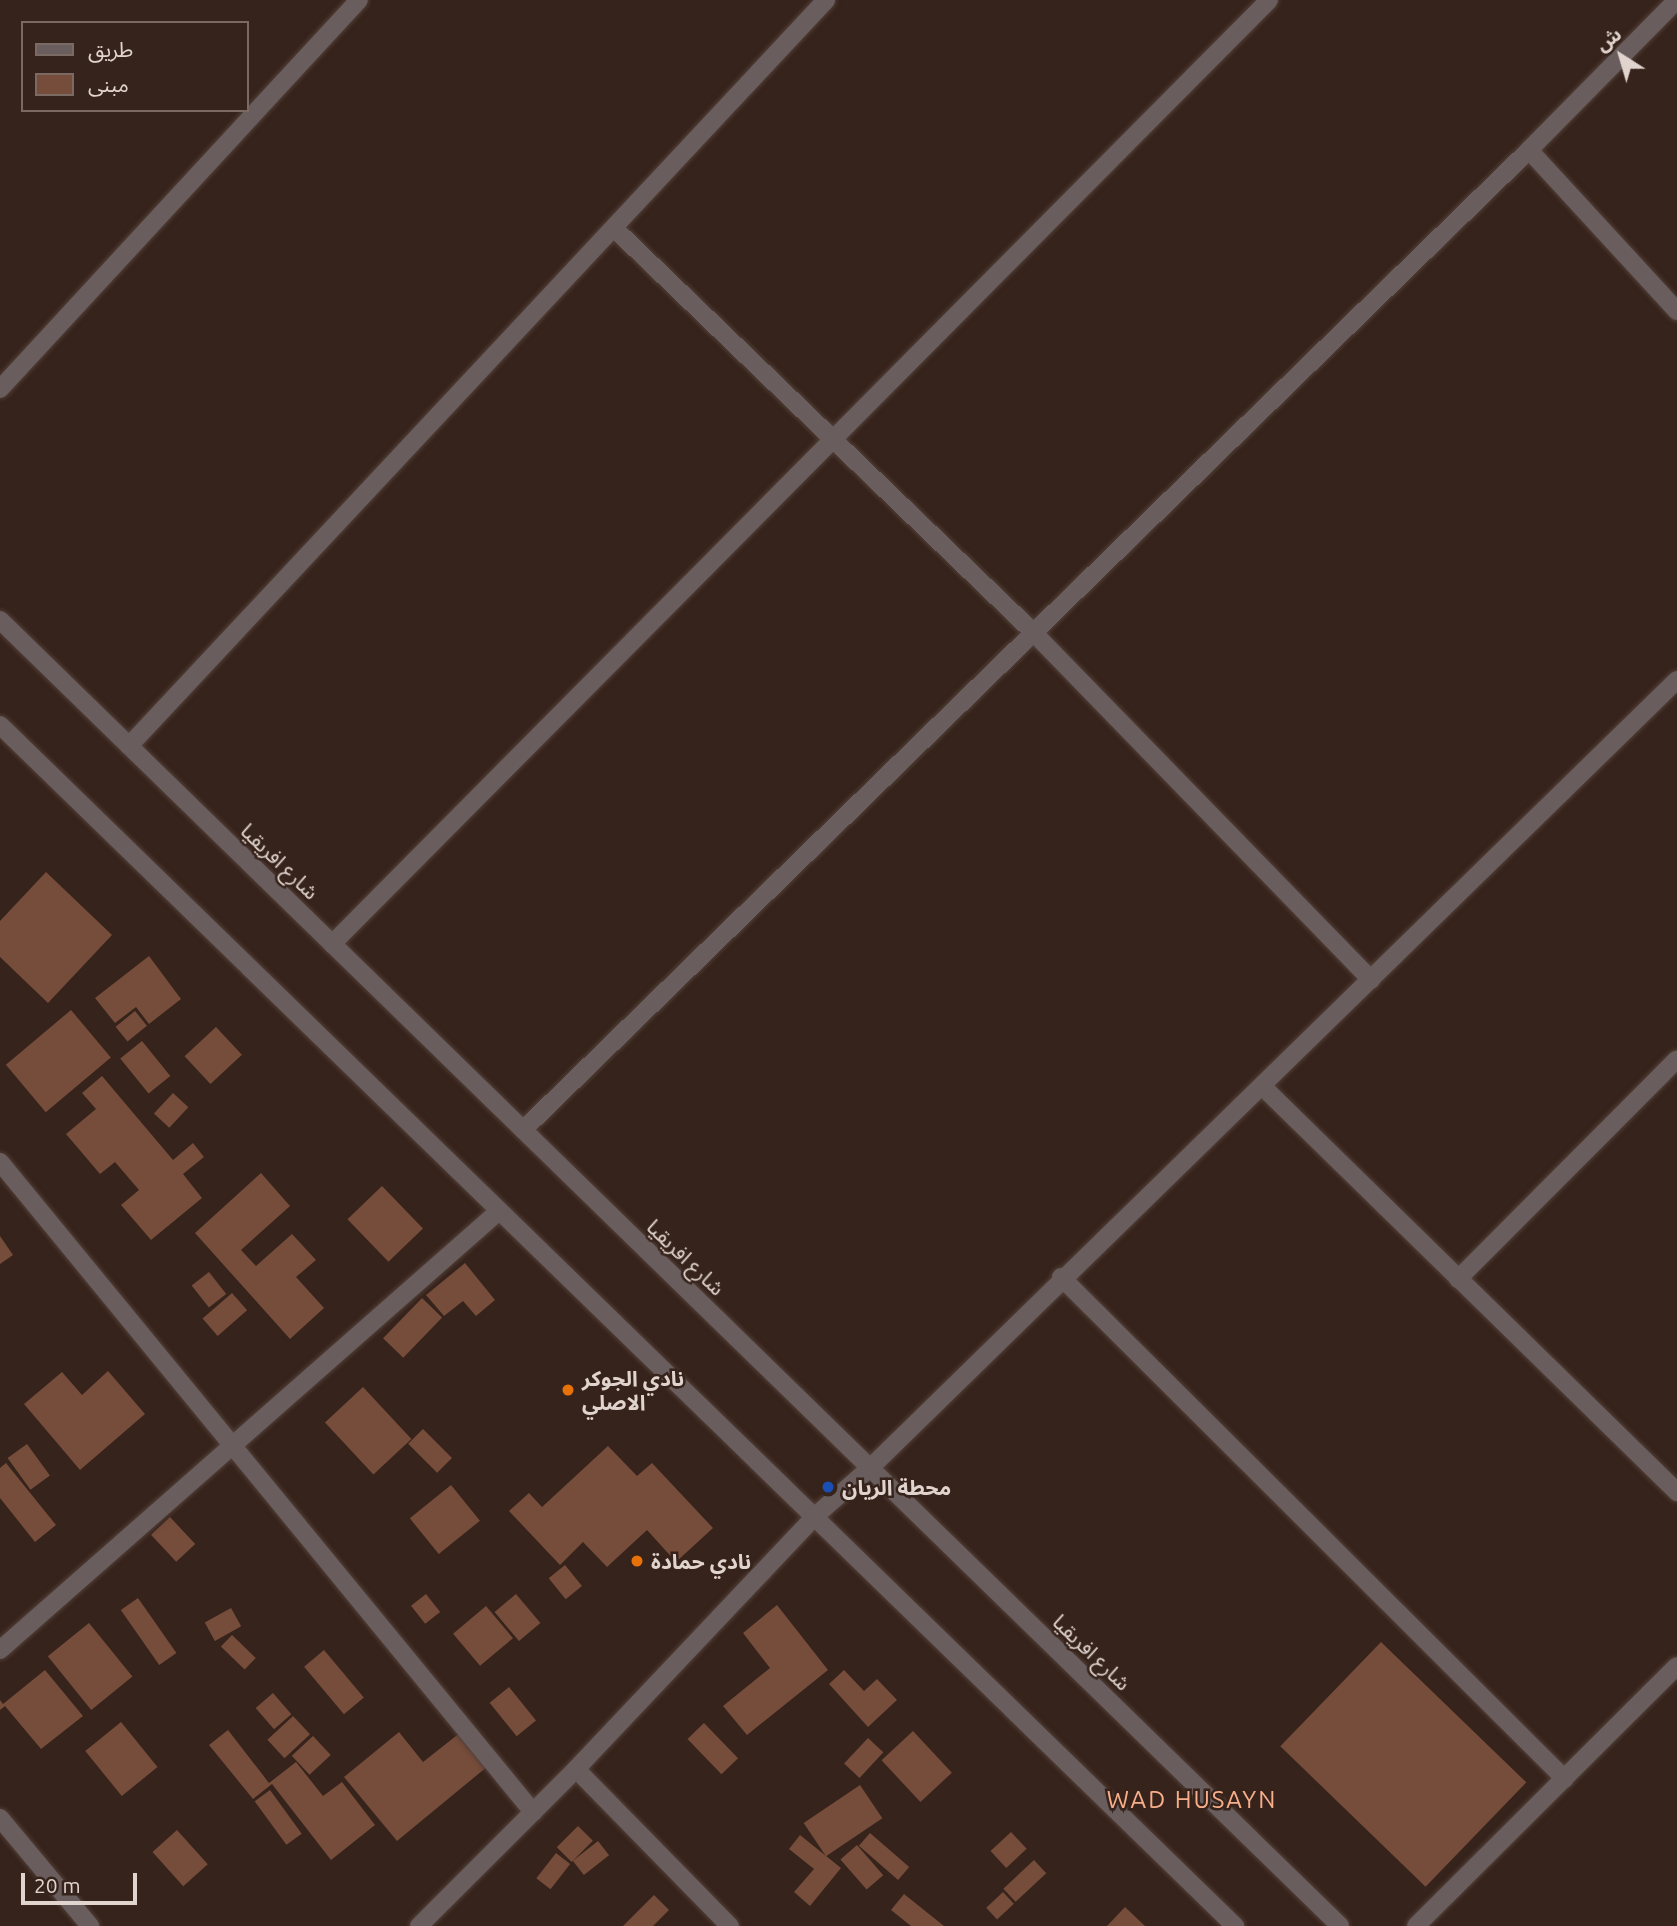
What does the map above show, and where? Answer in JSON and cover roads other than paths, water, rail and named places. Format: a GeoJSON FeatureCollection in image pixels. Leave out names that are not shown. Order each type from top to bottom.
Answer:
{"type":"FeatureCollection","features":[{"type":"Feature","properties":{"kind":"street"},"geometry":{"type":"LineString","coordinates":[[0,389],[359,0]]}},
{"type":"Feature","properties":{"kind":"street"},"geometry":{"type":"LineString","coordinates":[[129,746],[616,230],[826,0]]}},
{"type":"Feature","properties":{"kind":"street"},"geometry":{"type":"LineString","coordinates":[[332,944],[830,439],[1269,0]]}},
{"type":"Feature","properties":{"kind":"street"},"geometry":{"type":"LineString","coordinates":[[523,1130],[1031,630],[1529,150],[1672,5]]}},
{"type":"Feature","properties":{"kind":"street"},"geometry":{"type":"LineString","coordinates":[[1529,150],[1677,311]]}},
{"type":"Feature","properties":{"kind":"street"},"geometry":{"type":"LineString","coordinates":[[616,230],[1031,630],[1371,980]]}},
{"type":"Feature","properties":{"kind":"street","name":"شارع افريقيا"},"geometry":{"type":"LineString","coordinates":[[0,620],[1340,1926]]}},
{"type":"Feature","properties":{"kind":"street"},"geometry":{"type":"LineString","coordinates":[[419,1926],[576,1769],[814,1517],[870,1468],[1061,1277],[1262,1086],[1677,680]]}},
{"type":"Feature","properties":{"kind":"street"},"geometry":{"type":"LineString","coordinates":[[0,725],[1235,1926]]}},
{"type":"Feature","properties":{"kind":"street"},"geometry":{"type":"LineString","coordinates":[[1458,1279],[1674,1070]]}},
{"type":"Feature","properties":{"kind":"street"},"geometry":{"type":"LineString","coordinates":[[1262,1086],[1677,1492]]}},
{"type":"Feature","properties":{"kind":"street"},"geometry":{"type":"LineString","coordinates":[[0,1161],[533,1812]]}},
{"type":"Feature","properties":{"kind":"street"},"geometry":{"type":"LineString","coordinates":[[0,1650],[232,1442],[499,1211]]}},
{"type":"Feature","properties":{"kind":"street"},"geometry":{"type":"LineString","coordinates":[[1061,1277],[1565,1779]]}},
{"type":"Feature","properties":{"kind":"street"},"geometry":{"type":"LineString","coordinates":[[1416,1926],[1677,1667]]}},
{"type":"Feature","properties":{"kind":"street"},"geometry":{"type":"LineString","coordinates":[[576,1769],[730,1926]]}},
{"type":"Feature","properties":{"kind":"street"},"geometry":{"type":"LineString","coordinates":[[0,1818],[90,1926]]}},
{"type":"Feature","properties":{"kind":"place","name":"نادي الجوكر الاصلي"},"geometry":{"type":"Point","coordinates":[568,1390]}},
{"type":"Feature","properties":{"kind":"place","name":"محطة الريان"},"geometry":{"type":"Point","coordinates":[828,1487]}},
{"type":"Feature","properties":{"kind":"place","name":"نادي حمادة"},"geometry":{"type":"Point","coordinates":[637,1561]}},
{"type":"Feature","properties":{"kind":"district","name":"WAD HUSAYN"},"geometry":{"type":"Point","coordinates":[1192,1800]}}]}
